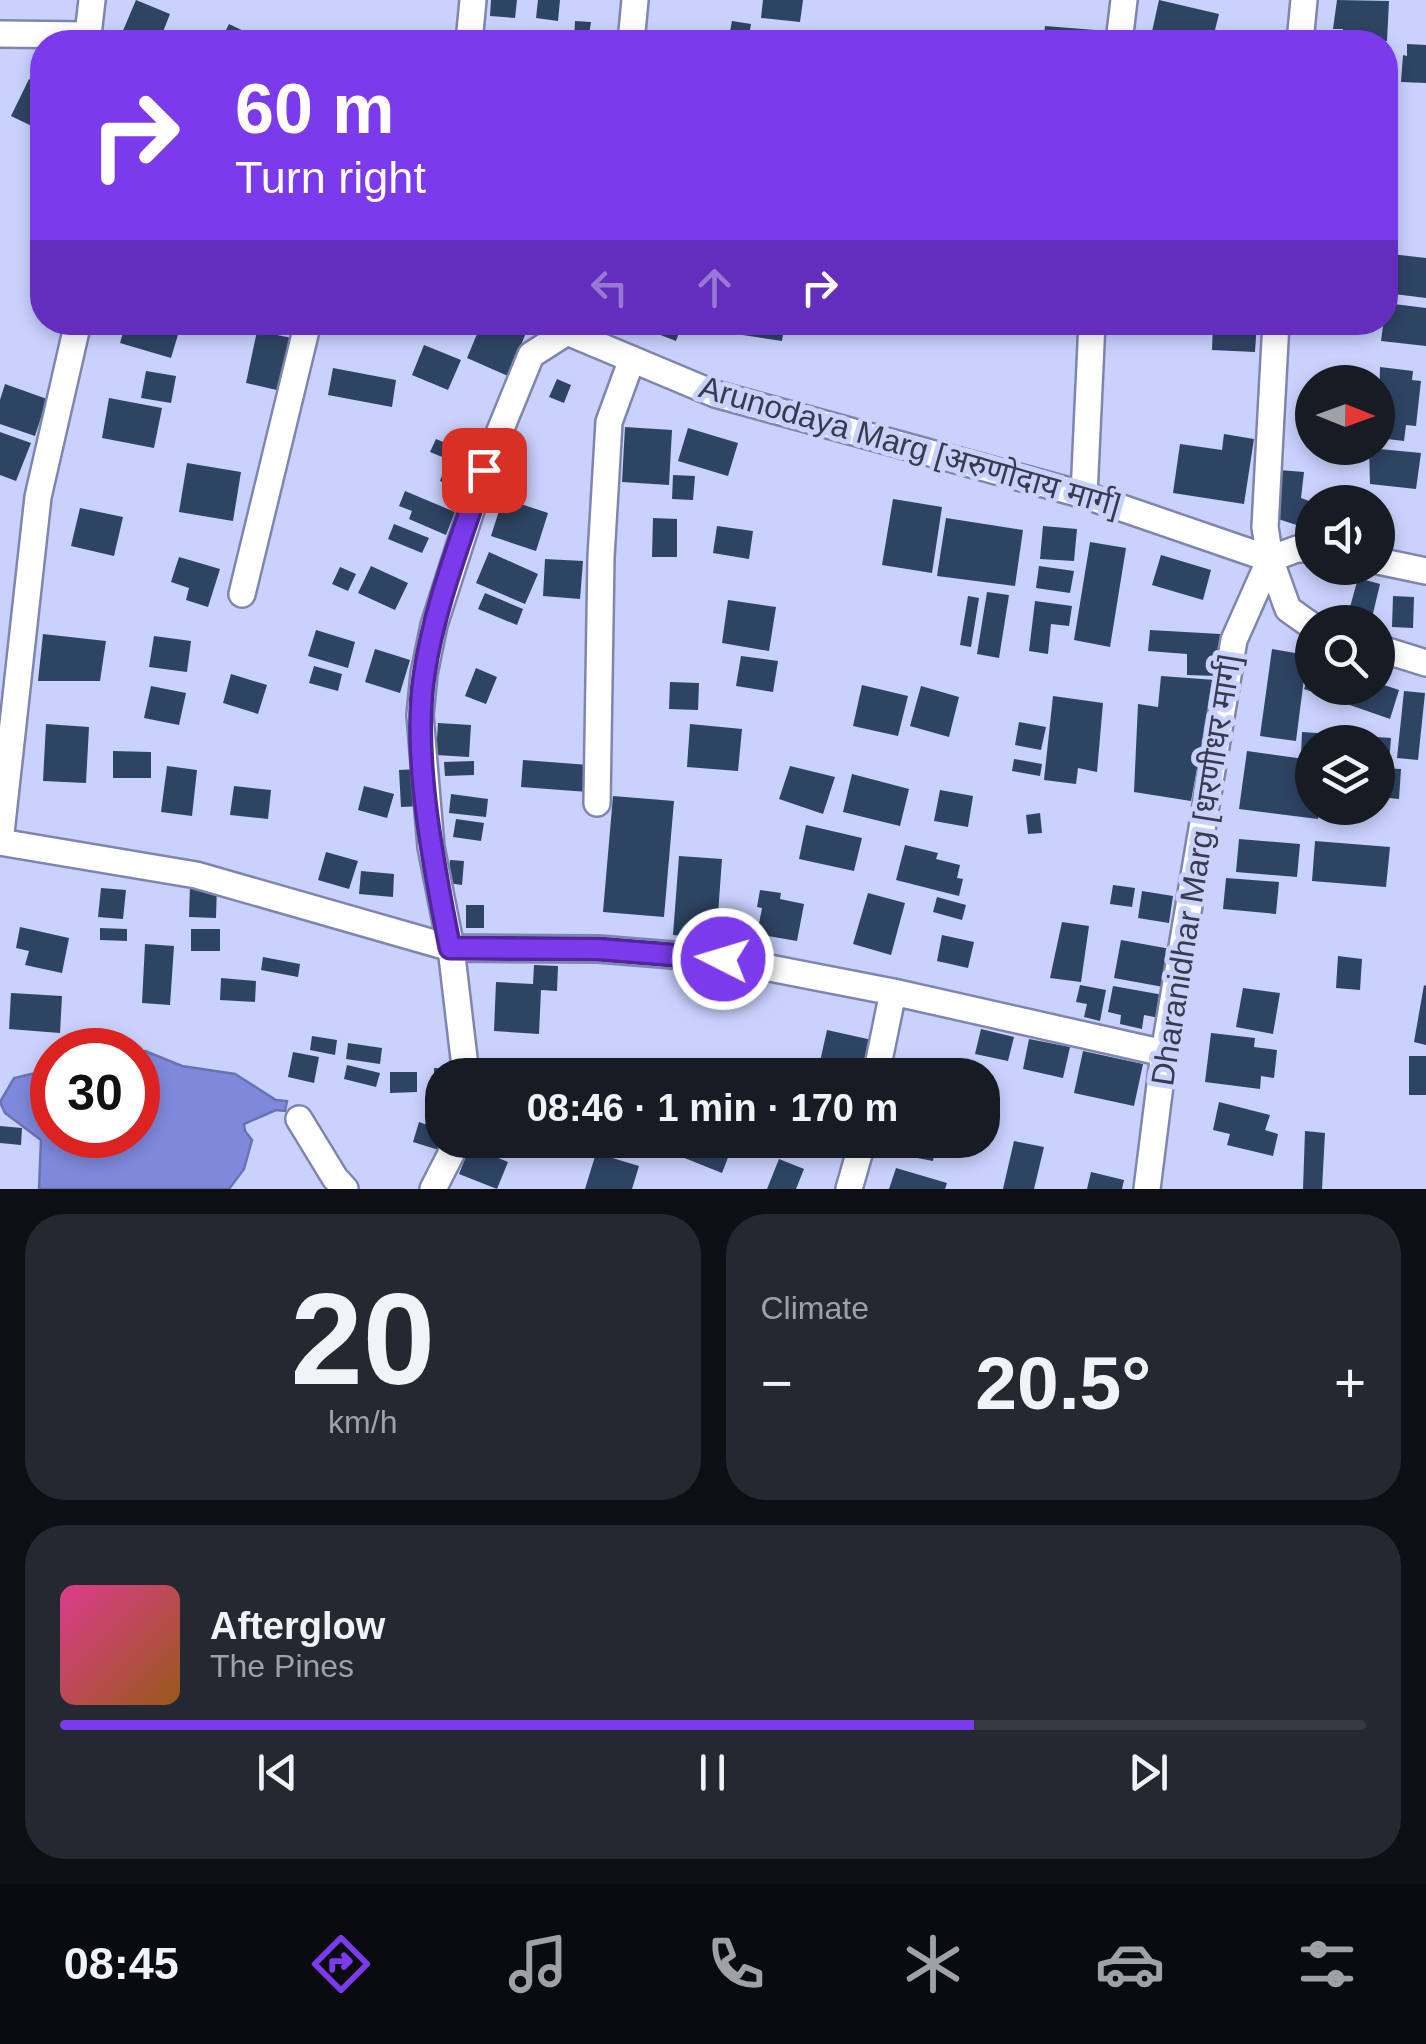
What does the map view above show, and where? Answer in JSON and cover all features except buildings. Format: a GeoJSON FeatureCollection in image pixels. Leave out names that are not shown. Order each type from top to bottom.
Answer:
{"type":"FeatureCollection","features":[{"type":"Feature","properties":{"kind":"street"},"geometry":{"type":"LineString","coordinates":[[90,30],[92,0]]}},
{"type":"Feature","properties":{"kind":"street"},"geometry":{"type":"LineString","coordinates":[[470,30],[473,0]]}},
{"type":"Feature","properties":{"kind":"street"},"geometry":{"type":"LineString","coordinates":[[632,30],[635,0]]}},
{"type":"Feature","properties":{"kind":"street"},"geometry":{"type":"LineString","coordinates":[[1120,30],[1124,0]]}},
{"type":"Feature","properties":{"kind":"street"},"geometry":{"type":"LineString","coordinates":[[1301,30],[1304,0]]}},
{"type":"Feature","properties":{"kind":"street"},"geometry":{"type":"LineString","coordinates":[[0,34],[30,36]]}},
{"type":"Feature","properties":{"kind":"street"},"geometry":{"type":"LineString","coordinates":[[75,335],[38,497],[0,842],[196,874],[450,948],[598,949],[723,959],[893,992],[1164,1053]]}},
{"type":"Feature","properties":{"kind":"street"},"geometry":{"type":"LineString","coordinates":[[242,594],[305,335]]}},
{"type":"Feature","properties":{"kind":"street"},"geometry":{"type":"LineString","coordinates":[[464,1058],[450,948],[431,847],[420,715],[424,674],[434,626],[484,470],[531,356],[555,335]]}},
{"type":"Feature","properties":{"kind":"street","name":"Arunodaya Marg [अरुणोदा‍य मार्ग]"},"geometry":{"type":"LineString","coordinates":[[583,335],[715,394],[1084,494],[1270,559]]}},
{"type":"Feature","properties":{"kind":"street"},"geometry":{"type":"LineString","coordinates":[[1084,494],[1091,335]]}},
{"type":"Feature","properties":{"kind":"street"},"geometry":{"type":"LineString","coordinates":[[1275,335],[1265,527],[1270,559],[1288,609],[1295,614]]}},
{"type":"Feature","properties":{"kind":"street"},"geometry":{"type":"LineString","coordinates":[[597,803],[601,557],[609,422],[632,359]]}},
{"type":"Feature","properties":{"kind":"street"},"geometry":{"type":"LineString","coordinates":[[1270,559],[1295,550]]}},
{"type":"Feature","properties":{"kind":"street","name":"Dharanidhar Marg [धरणीधर मार्ग]"},"geometry":{"type":"LineString","coordinates":[[1147,1189],[1164,1053],[1234,640],[1270,559]]}},
{"type":"Feature","properties":{"kind":"street"},"geometry":{"type":"LineString","coordinates":[[1395,565],[1426,571]]}},
{"type":"Feature","properties":{"kind":"street"},"geometry":{"type":"LineString","coordinates":[[1395,654],[1426,664]]}},
{"type":"Feature","properties":{"kind":"street"},"geometry":{"type":"LineString","coordinates":[[879,1058],[893,992]]}},
{"type":"Feature","properties":{"kind":"street"},"geometry":{"type":"LineString","coordinates":[[300,1120],[334,1178],[345,1189]]}},
{"type":"Feature","properties":{"kind":"street"},"geometry":{"type":"LineString","coordinates":[[433,1189],[449,1158]]}},
{"type":"Feature","properties":{"kind":"street"},"geometry":{"type":"LineString","coordinates":[[849,1189],[858,1158]]}},
{"type":"Feature","properties":{"kind":"water"},"geometry":{"type":"Polygon","coordinates":[[[160,1057],[182,1066],[235,1074],[276,1100],[287,1101],[285,1111],[276,1110],[244,1124],[252,1140],[244,1169],[229,1189],[39,1189],[40,1158],[160,1158],[160,1057]]]}},
{"type":"Feature","properties":{"kind":"water"},"geometry":{"type":"Polygon","coordinates":[[[30,1074],[30,1132],[5,1113],[0,1102],[14,1078],[30,1074]]]}},
{"type":"Feature","properties":{"kind":"route"},"geometry":{"type":"LineString","coordinates":[[484,470],[434,626],[420,715],[431,847],[450,948],[598,949],[723,959]]}}]}
